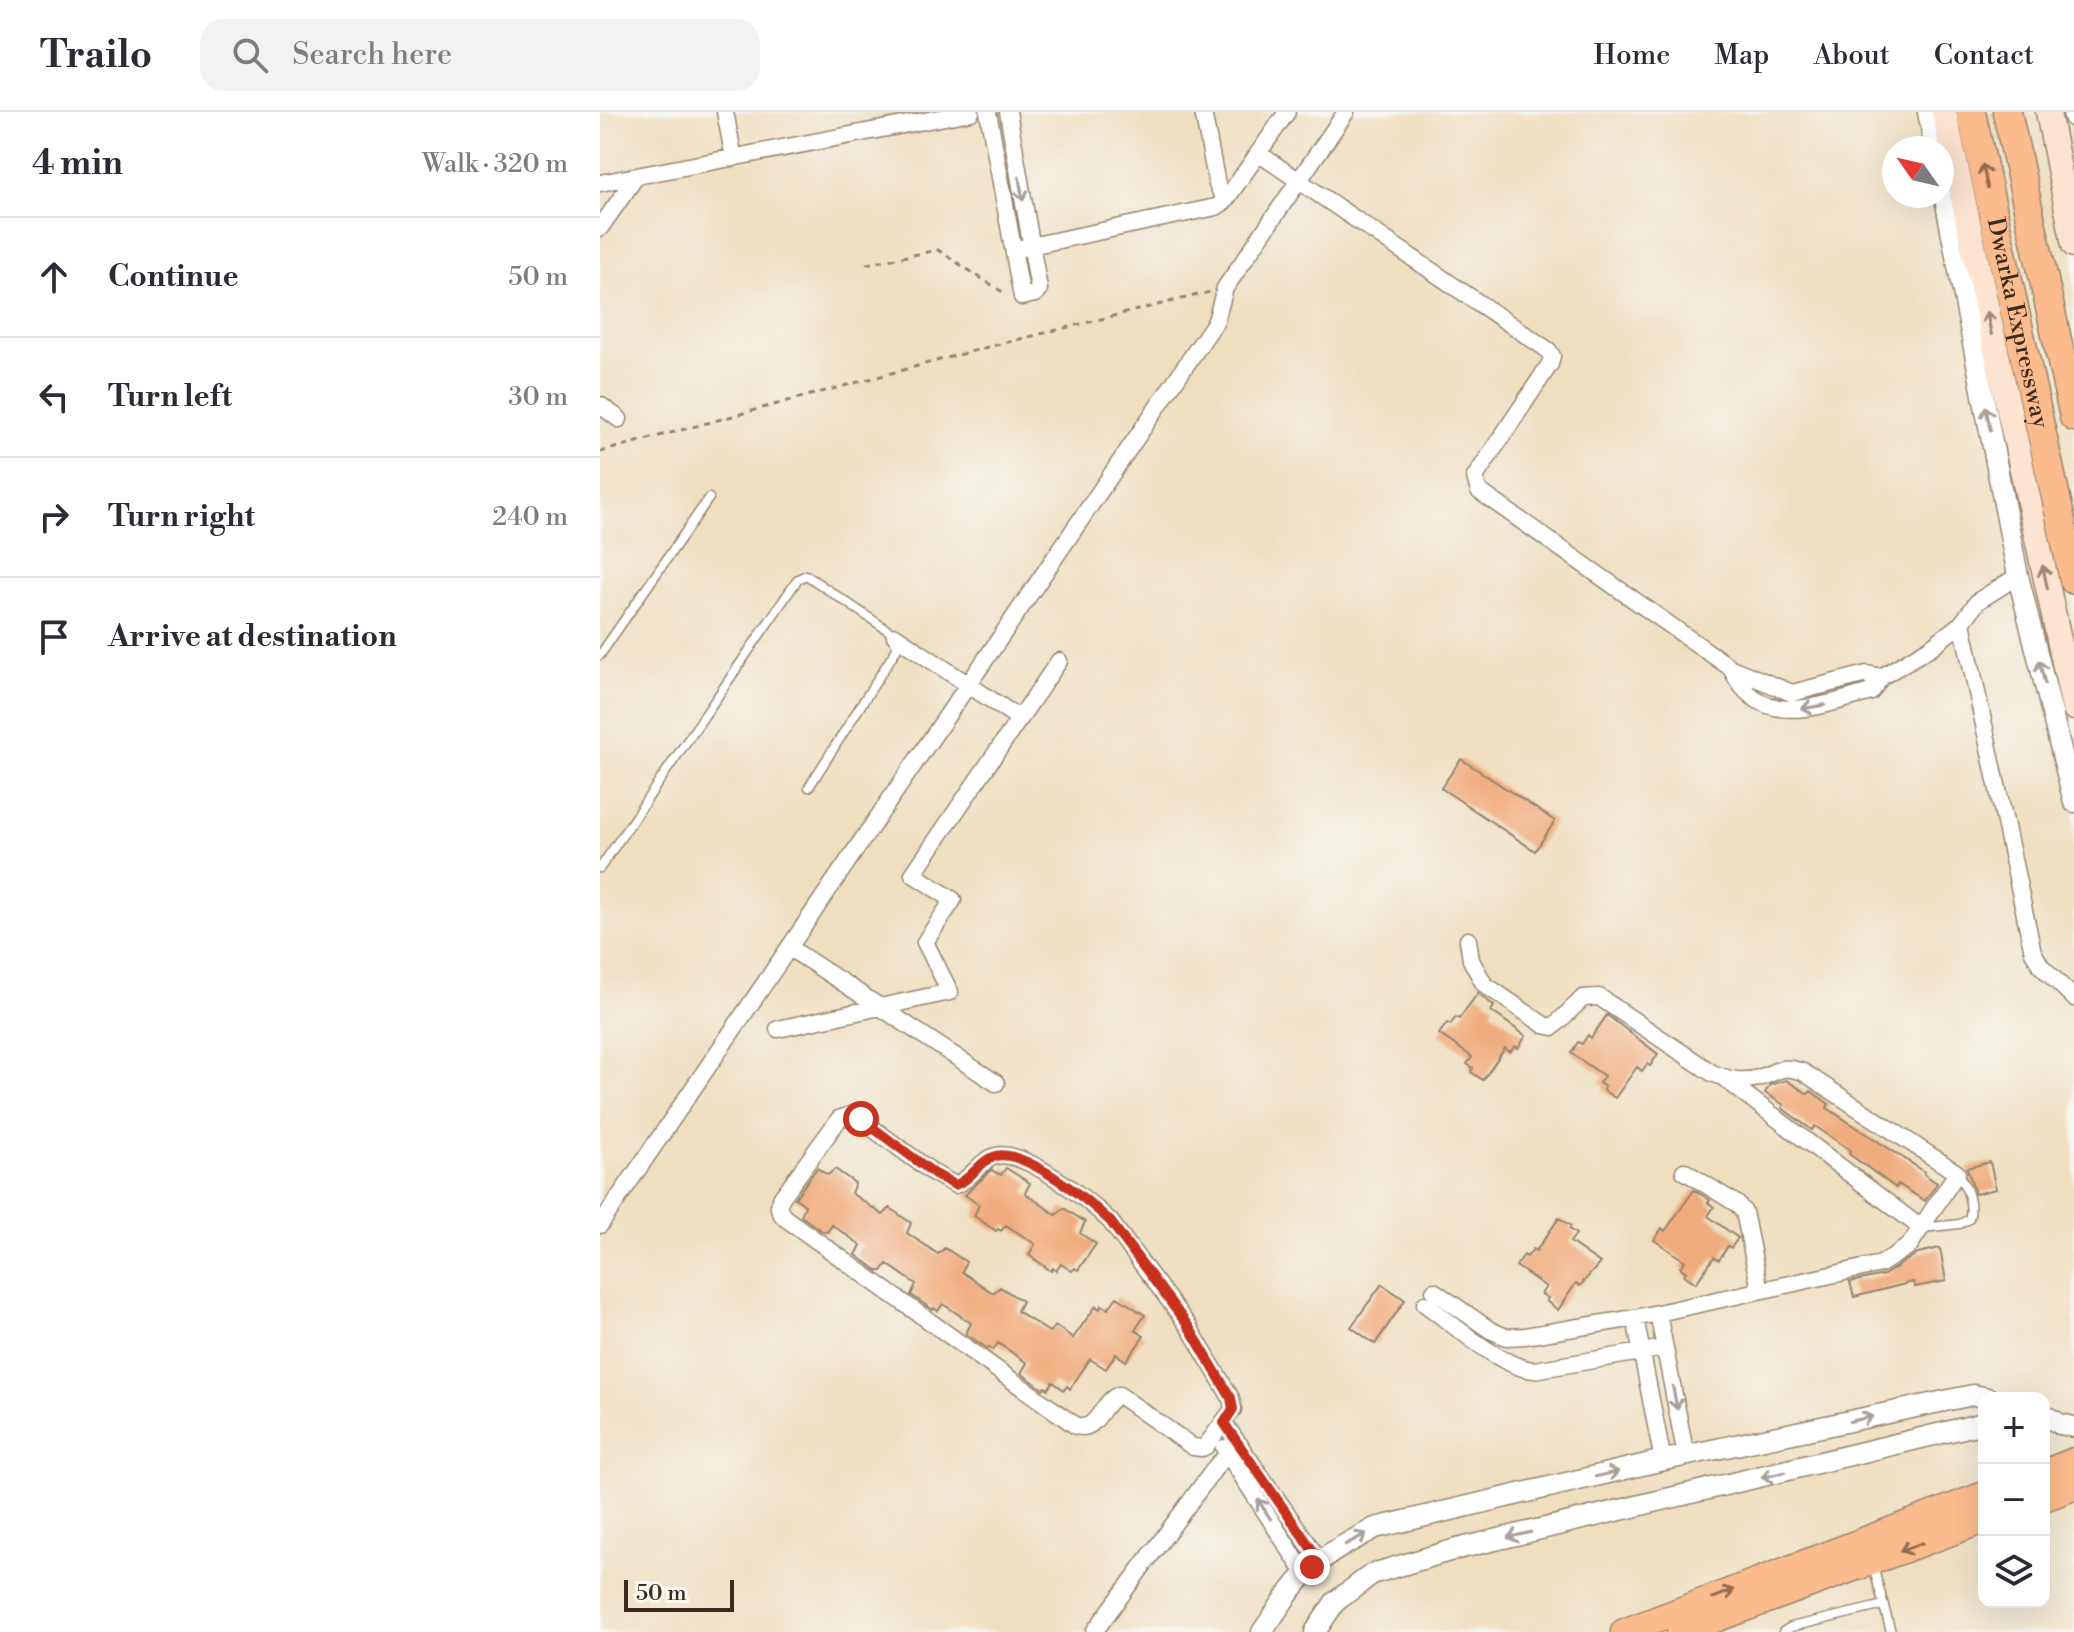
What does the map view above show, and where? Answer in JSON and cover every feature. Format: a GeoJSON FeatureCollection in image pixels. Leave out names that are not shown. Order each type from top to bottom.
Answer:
{"type":"FeatureCollection","features":[{"type":"Feature","properties":{"kind":"highway","name":"Dwarka Expressway"},"geometry":{"type":"LineString","coordinates":[[1971,112],[2074,580]]}},
{"type":"Feature","properties":{"kind":"highway","name":"Dwarka Expressway"},"geometry":{"type":"LineString","coordinates":[[2007,112],[2074,417]]}},
{"type":"Feature","properties":{"kind":"main road"},"geometry":{"type":"LineString","coordinates":[[1944,112],[2074,708]]}},
{"type":"Feature","properties":{"kind":"main road"},"geometry":{"type":"LineString","coordinates":[[2048,112],[2074,245]]}},
{"type":"Feature","properties":{"kind":"main road"},"geometry":{"type":"LineString","coordinates":[[2050,1471],[2074,1461]]}},
{"type":"Feature","properties":{"kind":"main road"},"geometry":{"type":"LineString","coordinates":[[2050,1496],[2074,1487]]}},
{"type":"Feature","properties":{"kind":"main road"},"geometry":{"type":"LineString","coordinates":[[1624,1632],[1978,1497]]}},
{"type":"Feature","properties":{"kind":"main road"},"geometry":{"type":"LineString","coordinates":[[1680,1632],[1978,1522]]}},
{"type":"Feature","properties":{"kind":"street"},"geometry":{"type":"LineString","coordinates":[[725,112],[734,158]]}},
{"type":"Feature","properties":{"kind":"street"},"geometry":{"type":"LineString","coordinates":[[600,183],[971,112]]}},
{"type":"Feature","properties":{"kind":"street"},"geometry":{"type":"LineString","coordinates":[[988,112],[1022,297],[1035,294],[1039,289],[1008,112]]}},
{"type":"Feature","properties":{"kind":"street"},"geometry":{"type":"LineString","coordinates":[[1203,112],[1217,184],[1225,201]]}},
{"type":"Feature","properties":{"kind":"street"},"geometry":{"type":"LineString","coordinates":[[1272,112],[1275,129]]}},
{"type":"Feature","properties":{"kind":"street"},"geometry":{"type":"LineString","coordinates":[[1013,250],[1216,207],[1225,201],[1287,112]]}},
{"type":"Feature","properties":{"kind":"street"},"geometry":{"type":"LineString","coordinates":[[600,1225],[1216,321],[1225,288],[1346,112]]}},
{"type":"Feature","properties":{"kind":"street"},"geometry":{"type":"LineString","coordinates":[[1928,112],[1933,136]]}},
{"type":"Feature","properties":{"kind":"street"},"geometry":{"type":"LineString","coordinates":[[1258,153],[1548,350],[1552,356],[1550,364],[1475,477],[1479,491],[1731,668],[1792,693],[1867,674],[1881,677],[1911,660],[1962,623],[1978,601],[2018,576]]}},
{"type":"Feature","properties":{"kind":"street"},"geometry":{"type":"LineString","coordinates":[[600,228],[635,178]]}},
{"type":"Feature","properties":{"kind":"street"},"geometry":{"type":"LineString","coordinates":[[1947,208],[2018,576],[2074,802]]}},
{"type":"Feature","properties":{"kind":"street"},"geometry":{"type":"LineString","coordinates":[[600,405],[619,419]]}},
{"type":"Feature","properties":{"kind":"street"},"geometry":{"type":"LineString","coordinates":[[1962,623],[2033,952],[2041,966],[2074,998]]}},
{"type":"Feature","properties":{"kind":"street"},"geometry":{"type":"LineString","coordinates":[[895,636],[1020,719]]}},
{"type":"Feature","properties":{"kind":"street"},"geometry":{"type":"LineString","coordinates":[[778,1029],[950,992],[925,942],[953,900],[913,874],[1059,661]]}},
{"type":"Feature","properties":{"kind":"street"},"geometry":{"type":"LineString","coordinates":[[1468,940],[1471,960],[1484,984],[1544,1025],[1553,1027],[1577,1002],[1591,996],[1599,997],[1722,1077],[1921,1228]]}},
{"type":"Feature","properties":{"kind":"street"},"geometry":{"type":"LineString","coordinates":[[796,952],[996,1083]]}},
{"type":"Feature","properties":{"kind":"street"},"geometry":{"type":"LineString","coordinates":[[1665,1348],[1534,1370],[1520,1369],[1504,1361],[1430,1297],[1506,1337],[1525,1336],[1635,1318],[1881,1264],[1909,1246],[1957,1173],[1803,1072],[1789,1067],[1740,1081],[1722,1077]]}},
{"type":"Feature","properties":{"kind":"street"},"geometry":{"type":"LineString","coordinates":[[853,1114],[861,1119],[935,1174],[955,1185],[963,1183],[988,1159],[999,1155],[1032,1164],[1110,1221],[1180,1315],[1233,1402],[1233,1409],[1220,1429],[1202,1448],[1193,1447],[1119,1395],[1112,1398],[1089,1427],[1082,1429],[1076,1426],[785,1218],[779,1212],[778,1204],[839,1119],[846,1115],[853,1114]]}},
{"type":"Feature","properties":{"kind":"street"},"geometry":{"type":"LineString","coordinates":[[1684,1171],[1737,1204],[1744,1212],[1760,1290]]}},
{"type":"Feature","properties":{"kind":"street"},"geometry":{"type":"LineString","coordinates":[[1658,1313],[1686,1456]]}},
{"type":"Feature","properties":{"kind":"street"},"geometry":{"type":"LineString","coordinates":[[1635,1318],[1663,1461]]}},
{"type":"Feature","properties":{"kind":"street"},"geometry":{"type":"LineString","coordinates":[[1262,1632],[1313,1568],[1340,1547],[1375,1528],[1663,1461],[1978,1396]]}},
{"type":"Feature","properties":{"kind":"street"},"geometry":{"type":"LineString","coordinates":[[2050,1418],[2074,1427]]}},
{"type":"Feature","properties":{"kind":"street"},"geometry":{"type":"LineString","coordinates":[[1315,1632],[1335,1602],[1372,1574],[1453,1550],[1978,1425]]}},
{"type":"Feature","properties":{"kind":"street"},"geometry":{"type":"LineString","coordinates":[[1220,1429],[1313,1568]]}},
{"type":"Feature","properties":{"kind":"street"},"geometry":{"type":"LineString","coordinates":[[1094,1632],[1234,1450]]}},
{"type":"Feature","properties":{"kind":"lane"},"geometry":{"type":"LineString","coordinates":[[600,655],[709,498]]}},
{"type":"Feature","properties":{"kind":"lane"},"geometry":{"type":"LineString","coordinates":[[600,868],[801,576],[810,577],[895,636],[896,650],[809,787]]}},
{"type":"Feature","properties":{"kind":"lane"},"geometry":{"type":"LineString","coordinates":[[1921,1228],[1960,1224],[1969,1219],[1971,1207],[1957,1173]]}},
{"type":"Feature","properties":{"kind":"lane"},"geometry":{"type":"LineString","coordinates":[[1872,1561],[1891,1632]]}},
{"type":"Feature","properties":{"kind":"lane"},"geometry":{"type":"LineString","coordinates":[[1783,1632],[1791,1627],[1884,1605]]}},
{"type":"Feature","properties":{"kind":"path"},"geometry":{"type":"LineString","coordinates":[[866,264],[938,250],[1009,295],[1022,297]]}},
{"type":"Feature","properties":{"kind":"path"},"geometry":{"type":"LineString","coordinates":[[600,452],[984,348],[1225,288]]}},
{"type":"Feature","properties":{"kind":"building"},"geometry":{"type":"Polygon","coordinates":[[[1461,759],[1555,821],[1535,851],[1441,788],[1461,759]]]}},
{"type":"Feature","properties":{"kind":"building"},"geometry":{"type":"Polygon","coordinates":[[[1478,993],[1494,1006],[1491,1011],[1526,1036],[1518,1048],[1515,1046],[1510,1052],[1505,1048],[1483,1080],[1471,1072],[1473,1068],[1467,1064],[1472,1057],[1439,1034],[1447,1023],[1450,1025],[1456,1017],[1459,1019],[1478,993]]]}},
{"type":"Feature","properties":{"kind":"building"},"geometry":{"type":"Polygon","coordinates":[[[1607,1015],[1658,1054],[1642,1071],[1637,1067],[1615,1098],[1599,1083],[1604,1076],[1571,1053],[1578,1042],[1582,1044],[1588,1035],[1591,1038],[1607,1015]]]}},
{"type":"Feature","properties":{"kind":"building"},"geometry":{"type":"Polygon","coordinates":[[[1786,1080],[1808,1094],[1811,1091],[1829,1104],[1827,1108],[1925,1172],[1937,1183],[1925,1201],[1898,1184],[1896,1188],[1849,1154],[1850,1150],[1815,1126],[1812,1130],[1765,1093],[1770,1085],[1786,1080]]]}},
{"type":"Feature","properties":{"kind":"building"},"geometry":{"type":"Polygon","coordinates":[[[1990,1162],[1996,1189],[1975,1194],[1967,1168],[1990,1162]]]}},
{"type":"Feature","properties":{"kind":"building"},"geometry":{"type":"Polygon","coordinates":[[[817,1168],[828,1175],[835,1169],[855,1183],[851,1193],[883,1215],[890,1208],[911,1223],[907,1233],[938,1254],[945,1248],[966,1262],[962,1272],[993,1293],[1000,1287],[1022,1301],[1017,1311],[1049,1332],[1056,1326],[1073,1338],[1096,1306],[1100,1309],[1102,1305],[1108,1309],[1117,1297],[1145,1315],[1135,1330],[1144,1336],[1126,1361],[1116,1354],[1106,1369],[1090,1359],[1070,1389],[1067,1386],[1064,1390],[1053,1382],[1048,1389],[1043,1389],[1021,1373],[1027,1363],[998,1343],[993,1350],[988,1349],[966,1334],[971,1323],[943,1304],[938,1311],[933,1310],[911,1295],[916,1284],[887,1264],[882,1271],[878,1271],[856,1255],[861,1245],[832,1225],[827,1232],[822,1231],[801,1216],[805,1205],[795,1198],[817,1168]]]}},
{"type":"Feature","properties":{"kind":"building"},"geometry":{"type":"Polygon","coordinates":[[[1006,1168],[1030,1183],[1025,1193],[1056,1215],[1064,1208],[1085,1222],[1080,1233],[1096,1244],[1078,1270],[1075,1268],[1072,1271],[1061,1264],[1056,1271],[1053,1268],[1051,1271],[1029,1255],[1035,1244],[1006,1225],[1001,1231],[996,1231],[974,1216],[979,1205],[965,1195],[991,1170],[1001,1175],[1006,1168]]]}},
{"type":"Feature","properties":{"kind":"building"},"geometry":{"type":"Polygon","coordinates":[[[1694,1190],[1710,1200],[1708,1203],[1714,1207],[1708,1216],[1738,1238],[1719,1260],[1714,1257],[1696,1283],[1684,1275],[1686,1272],[1680,1267],[1685,1261],[1654,1240],[1662,1228],[1665,1231],[1694,1190]]]}},
{"type":"Feature","properties":{"kind":"building"},"geometry":{"type":"Polygon","coordinates":[[[1559,1218],[1576,1234],[1570,1242],[1600,1263],[1580,1286],[1576,1283],[1558,1310],[1541,1294],[1546,1287],[1516,1266],[1524,1255],[1527,1257],[1533,1249],[1536,1251],[1559,1218]]]}},
{"type":"Feature","properties":{"kind":"building"},"geometry":{"type":"Polygon","coordinates":[[[1940,1248],[1946,1281],[1915,1287],[1913,1282],[1854,1297],[1850,1282],[1884,1275],[1918,1253],[1940,1248]]]}},
{"type":"Feature","properties":{"kind":"building"},"geometry":{"type":"Polygon","coordinates":[[[1382,1284],[1405,1300],[1375,1344],[1351,1327],[1382,1284]]]}},
{"type":"Feature","properties":{"kind":"route"},"geometry":{"type":"LineString","coordinates":[[861,1119],[935,1174],[955,1185],[963,1183],[988,1159],[999,1155],[1016,1158],[1032,1164],[1110,1221],[1189,1327],[1231,1398],[1234,1406],[1224,1423],[1320,1561],[1312,1567]]}}]}
